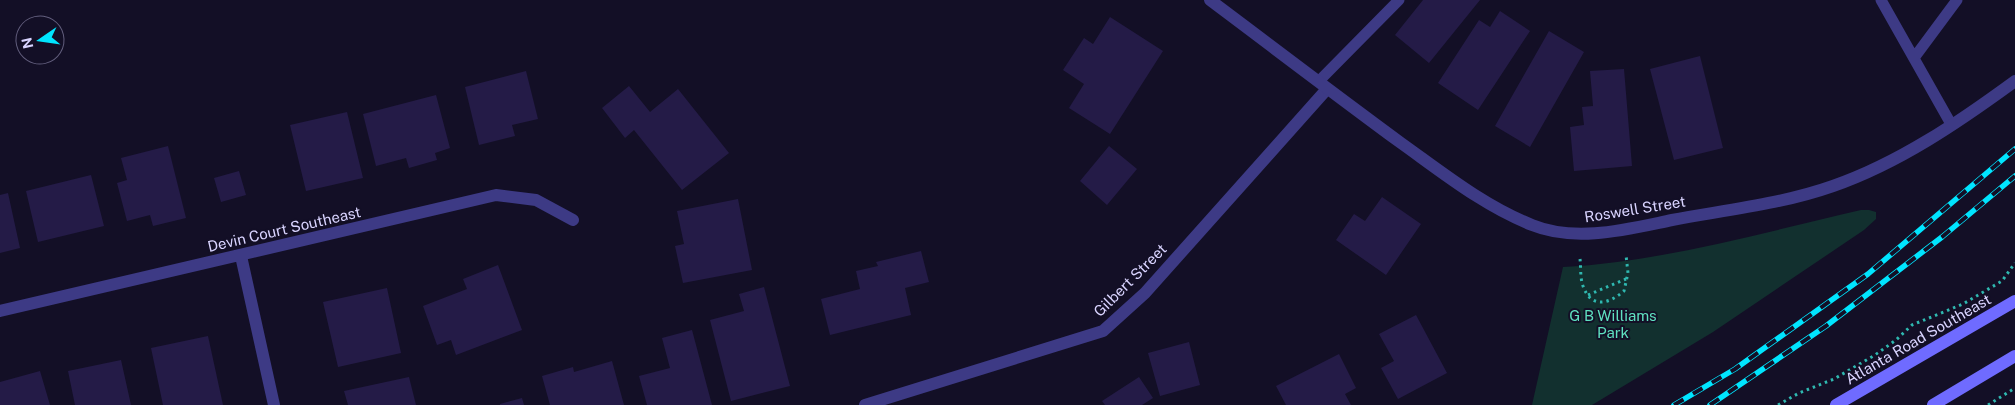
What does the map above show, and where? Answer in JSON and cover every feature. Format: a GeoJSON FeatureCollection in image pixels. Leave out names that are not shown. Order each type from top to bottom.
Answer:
{"type":"FeatureCollection","features":[{"type":"Feature","properties":{"kind":"main road","name":"Atlanta Road Southeast"},"geometry":{"type":"LineString","coordinates":[[1836,405],[2015,301]]}},
{"type":"Feature","properties":{"kind":"main road"},"geometry":{"type":"LineString","coordinates":[[1933,405],[2015,356]]}},
{"type":"Feature","properties":{"kind":"street","name":"Roswell Street"},"geometry":{"type":"LineString","coordinates":[[1210,0],[1462,187],[1493,206],[1534,226],[1564,234],[1612,231],[1790,198],[1833,186],[1917,148],[2015,81]]}},
{"type":"Feature","properties":{"kind":"street","name":"Gilbert Street"},"geometry":{"type":"LineString","coordinates":[[865,405],[1103,331],[1144,293],[1323,85]]}},
{"type":"Feature","properties":{"kind":"street","name":"Devin Court Southeast"},"geometry":{"type":"LineString","coordinates":[[0,311],[496,195],[536,200],[573,220]]}},
{"type":"Feature","properties":{"kind":"street"},"geometry":{"type":"LineString","coordinates":[[241,256],[274,405]]}},
{"type":"Feature","properties":{"kind":"lane"},"geometry":{"type":"LineString","coordinates":[[1323,85],[1399,0]]}},
{"type":"Feature","properties":{"kind":"lane"},"geometry":{"type":"LineString","coordinates":[[1881,0],[1951,124]]}},
{"type":"Feature","properties":{"kind":"lane"},"geometry":{"type":"LineString","coordinates":[[1914,58],[1957,0]]}},
{"type":"Feature","properties":{"kind":"path"},"geometry":{"type":"LineString","coordinates":[[1580,258],[1583,287],[1595,302],[1606,302],[1624,291],[1628,265],[1626,255]]}},
{"type":"Feature","properties":{"kind":"path"},"geometry":{"type":"LineString","coordinates":[[1778,405],[1799,393],[1834,379],[1875,355],[1896,340],[1912,325],[1955,308],[2002,281],[2015,263]]}},
{"type":"Feature","properties":{"kind":"path"},"geometry":{"type":"LineString","coordinates":[[1588,294],[1626,278]]}},
{"type":"Feature","properties":{"kind":"path"},"geometry":{"type":"LineString","coordinates":[[1988,405],[2015,388]]}},
{"type":"Feature","properties":{"kind":"green space","name":"G B Williams Park"},"geometry":{"type":"Polygon","coordinates":[[[1861,210],[1876,212],[1876,219],[1864,230],[1713,332],[1592,405],[1532,405],[1563,267],[1600,264],[1675,253],[1861,210]]]}},
{"type":"Feature","properties":{"kind":"building"},"geometry":{"type":"Polygon","coordinates":[[[1423,0],[1480,0],[1429,63],[1395,35],[1423,0]]]}},
{"type":"Feature","properties":{"kind":"building"},"geometry":{"type":"Polygon","coordinates":[[[1500,11],[1530,31],[1478,110],[1438,83],[1479,20],[1490,27],[1500,11]]]}},
{"type":"Feature","properties":{"kind":"building"},"geometry":{"type":"Polygon","coordinates":[[[1110,17],[1163,51],[1110,134],[1069,108],[1084,84],[1063,70],[1084,38],[1093,44],[1110,17]]]}},
{"type":"Feature","properties":{"kind":"building"},"geometry":{"type":"Polygon","coordinates":[[[1549,31],[1584,52],[1530,147],[1495,126],[1549,31]]]}},
{"type":"Feature","properties":{"kind":"building"},"geometry":{"type":"Polygon","coordinates":[[[1700,56],[1723,148],[1674,160],[1650,69],[1700,56]]]}},
{"type":"Feature","properties":{"kind":"building"},"geometry":{"type":"Polygon","coordinates":[[[1624,69],[1632,166],[1574,171],[1570,127],[1584,125],[1582,107],[1593,106],[1590,71],[1624,69]]]}},
{"type":"Feature","properties":{"kind":"building"},"geometry":{"type":"Polygon","coordinates":[[[526,71],[538,119],[512,125],[515,136],[479,145],[465,87],[526,71]]]}},
{"type":"Feature","properties":{"kind":"building"},"geometry":{"type":"Polygon","coordinates":[[[629,86],[650,112],[678,89],[729,153],[682,190],[634,130],[625,138],[602,108],[629,86]]]}},
{"type":"Feature","properties":{"kind":"building"},"geometry":{"type":"Polygon","coordinates":[[[436,95],[450,148],[435,153],[437,160],[409,168],[406,158],[376,166],[363,114],[436,95]]]}},
{"type":"Feature","properties":{"kind":"building"},"geometry":{"type":"Polygon","coordinates":[[[347,112],[363,178],[306,191],[290,125],[347,112]]]}},
{"type":"Feature","properties":{"kind":"building"},"geometry":{"type":"Polygon","coordinates":[[[168,146],[186,218],[153,226],[150,215],[127,221],[117,183],[127,180],[121,158],[168,146]]]}},
{"type":"Feature","properties":{"kind":"building"},"geometry":{"type":"Polygon","coordinates":[[[1109,146],[1137,169],[1107,205],[1080,181],[1109,146]]]}},
{"type":"Feature","properties":{"kind":"building"},"geometry":{"type":"Polygon","coordinates":[[[239,171],[246,195],[221,202],[214,178],[239,171]]]}},
{"type":"Feature","properties":{"kind":"building"},"geometry":{"type":"Polygon","coordinates":[[[91,175],[104,226],[38,242],[26,191],[91,175]]]}},
{"type":"Feature","properties":{"kind":"building"},"geometry":{"type":"Polygon","coordinates":[[[8,193],[20,248],[0,253],[0,195],[8,193]]]}},
{"type":"Feature","properties":{"kind":"building"},"geometry":{"type":"Polygon","coordinates":[[[1382,197],[1421,224],[1386,275],[1336,240],[1354,214],[1365,221],[1382,197]]]}},
{"type":"Feature","properties":{"kind":"building"},"geometry":{"type":"Polygon","coordinates":[[[738,199],[752,270],[683,283],[675,246],[684,244],[677,211],[738,199]]]}},
{"type":"Feature","properties":{"kind":"building"},"geometry":{"type":"Polygon","coordinates":[[[921,251],[929,282],[905,288],[911,315],[830,335],[821,299],[860,289],[856,271],[878,266],[876,262],[921,251]]]}},
{"type":"Feature","properties":{"kind":"building"},"geometry":{"type":"Polygon","coordinates":[[[498,265],[522,330],[456,355],[451,340],[437,345],[423,306],[467,289],[463,279],[498,265]]]}},
{"type":"Feature","properties":{"kind":"building"},"geometry":{"type":"Polygon","coordinates":[[[764,287],[790,386],[731,401],[710,320],[744,311],[739,294],[764,287]]]}},
{"type":"Feature","properties":{"kind":"building"},"geometry":{"type":"Polygon","coordinates":[[[387,288],[401,353],[338,367],[323,302],[387,288]]]}},
{"type":"Feature","properties":{"kind":"building"},"geometry":{"type":"Polygon","coordinates":[[[1416,315],[1447,373],[1398,399],[1381,368],[1394,361],[1379,334],[1416,315]]]}},
{"type":"Feature","properties":{"kind":"building"},"geometry":{"type":"Polygon","coordinates":[[[692,330],[712,405],[647,405],[639,376],[670,368],[662,338],[692,330]]]}},
{"type":"Feature","properties":{"kind":"building"},"geometry":{"type":"Polygon","coordinates":[[[208,336],[223,405],[163,405],[151,348],[208,336]]]}},
{"type":"Feature","properties":{"kind":"building"},"geometry":{"type":"Polygon","coordinates":[[[1189,342],[1200,385],[1160,396],[1148,353],[1189,342]]]}},
{"type":"Feature","properties":{"kind":"building"},"geometry":{"type":"Polygon","coordinates":[[[1339,354],[1356,388],[1345,394],[1351,405],[1286,405],[1276,386],[1339,354]]]}},
{"type":"Feature","properties":{"kind":"building"},"geometry":{"type":"Polygon","coordinates":[[[121,360],[131,405],[75,405],[68,371],[121,360]]]}},
{"type":"Feature","properties":{"kind":"building"},"geometry":{"type":"Polygon","coordinates":[[[612,361],[624,405],[550,405],[542,376],[573,367],[574,372],[612,361]]]}},
{"type":"Feature","properties":{"kind":"building"},"geometry":{"type":"Polygon","coordinates":[[[40,371],[50,405],[0,405],[0,382],[40,371]]]}},
{"type":"Feature","properties":{"kind":"building"},"geometry":{"type":"Polygon","coordinates":[[[409,377],[416,405],[348,405],[344,391],[409,377]]]}},
{"type":"Feature","properties":{"kind":"building"},"geometry":{"type":"Polygon","coordinates":[[[1139,377],[1153,398],[1142,405],[1105,405],[1102,401],[1139,377]]]}},
{"type":"Feature","properties":{"kind":"building"},"geometry":{"type":"Polygon","coordinates":[[[522,398],[524,405],[500,405],[500,404],[522,398]]]}},
{"type":"Feature","properties":{"kind":"railway"},"geometry":{"type":"LineString","coordinates":[[1674,405],[1735,369],[1868,274],[2015,149]]}},
{"type":"Feature","properties":{"kind":"railway"},"geometry":{"type":"LineString","coordinates":[[1710,405],[1826,326],[1942,237],[2015,176]]}}]}
